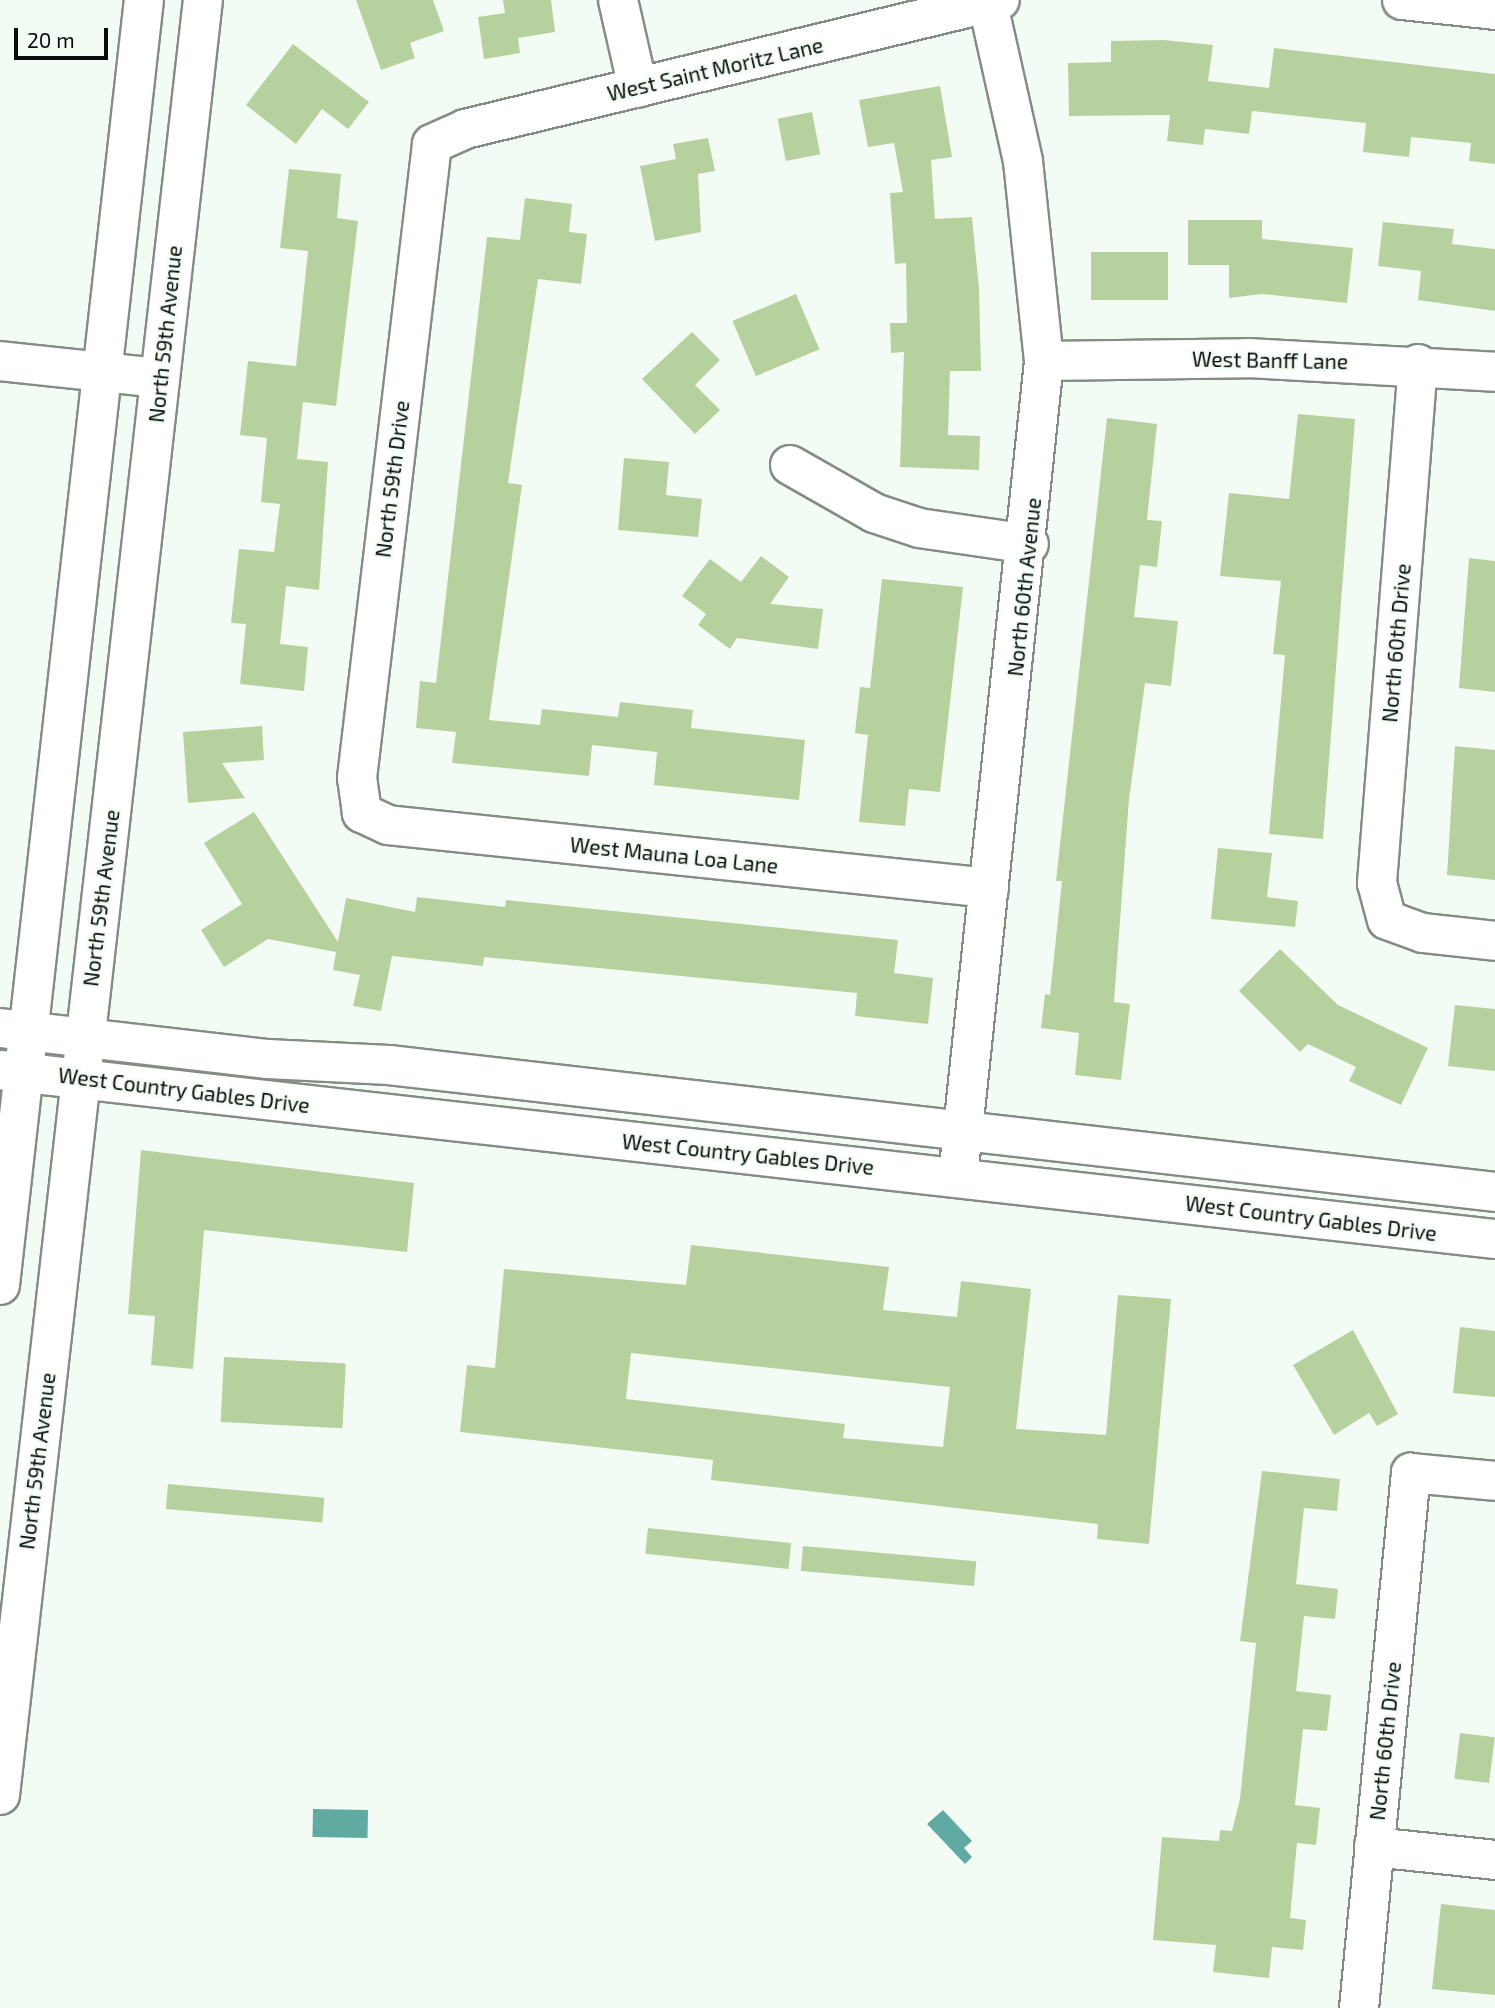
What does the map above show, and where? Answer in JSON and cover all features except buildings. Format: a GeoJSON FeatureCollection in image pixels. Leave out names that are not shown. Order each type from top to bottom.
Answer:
{"type":"FeatureCollection","features":[{"type":"Feature","properties":{"kind":"street"},"geometry":{"type":"LineString","coordinates":[[0,1285],[14,1029],[100,371],[144,0]]}},
{"type":"Feature","properties":{"kind":"street","name":"North 59th Avenue"},"geometry":{"type":"LineString","coordinates":[[0,1796],[203,0]]}},
{"type":"Feature","properties":{"kind":"street"},"geometry":{"type":"LineString","coordinates":[[618,0],[638,88]]}},
{"type":"Feature","properties":{"kind":"street"},"geometry":{"type":"LineString","coordinates":[[1402,0],[1495,10]]}},
{"type":"Feature","properties":{"kind":"street","name":"West Saint Moritz Lane"},"geometry":{"type":"LineString","coordinates":[[432,145],[465,129],[991,1]]}},
{"type":"Feature","properties":{"kind":"street","name":"North 60th Avenue"},"geometry":{"type":"LineString","coordinates":[[958,1177],[1029,544],[1044,361],[1023,161],[991,1]]}},
{"type":"Feature","properties":{"kind":"street","name":"North 59th Drive"},"geometry":{"type":"LineString","coordinates":[[362,813],[357,778],[432,145]]}},
{"type":"Feature","properties":{"kind":"street","name":"West Banff Lane"},"geometry":{"type":"LineString","coordinates":[[1044,361],[1248,358],[1418,364],[1495,372]]}},
{"type":"Feature","properties":{"kind":"street"},"geometry":{"type":"LineString","coordinates":[[0,361],[160,378]]}},
{"type":"Feature","properties":{"kind":"street","name":"North 60th Drive"},"geometry":{"type":"LineString","coordinates":[[1418,364],[1377,883],[1387,920],[1423,933],[1495,941]]}},
{"type":"Feature","properties":{"kind":"street"},"geometry":{"type":"LineString","coordinates":[[790,465],[908,524],[1029,544]]}},
{"type":"Feature","properties":{"kind":"street","name":"West Mauna Loa Lane"},"geometry":{"type":"LineString","coordinates":[[362,813],[388,825],[989,888]]}},
{"type":"Feature","properties":{"kind":"street","name":"West Country Gables Drive"},"geometry":{"type":"LineString","coordinates":[[14,1029],[85,1038],[388,1065],[962,1133],[1495,1192]]}},
{"type":"Feature","properties":{"kind":"street","name":"West Country Gables Drive"},"geometry":{"type":"LineString","coordinates":[[11,1071],[1495,1239]]}},
{"type":"Feature","properties":{"kind":"street","name":"North 60th Drive"},"geometry":{"type":"LineString","coordinates":[[1359,2008],[1411,1474],[1495,1481]]}},
{"type":"Feature","properties":{"kind":"street"},"geometry":{"type":"LineString","coordinates":[[1374,1847],[1495,1860]]}},
{"type":"Feature","properties":{"kind":"water"},"geometry":{"type":"Polygon","coordinates":[[[313,1809],[368,1810],[368,1838],[313,1837],[313,1809]]]}},
{"type":"Feature","properties":{"kind":"water"},"geometry":{"type":"Polygon","coordinates":[[[943,1810],[972,1841],[964,1848],[972,1857],[965,1864],[927,1824],[943,1810]]]}}]}
